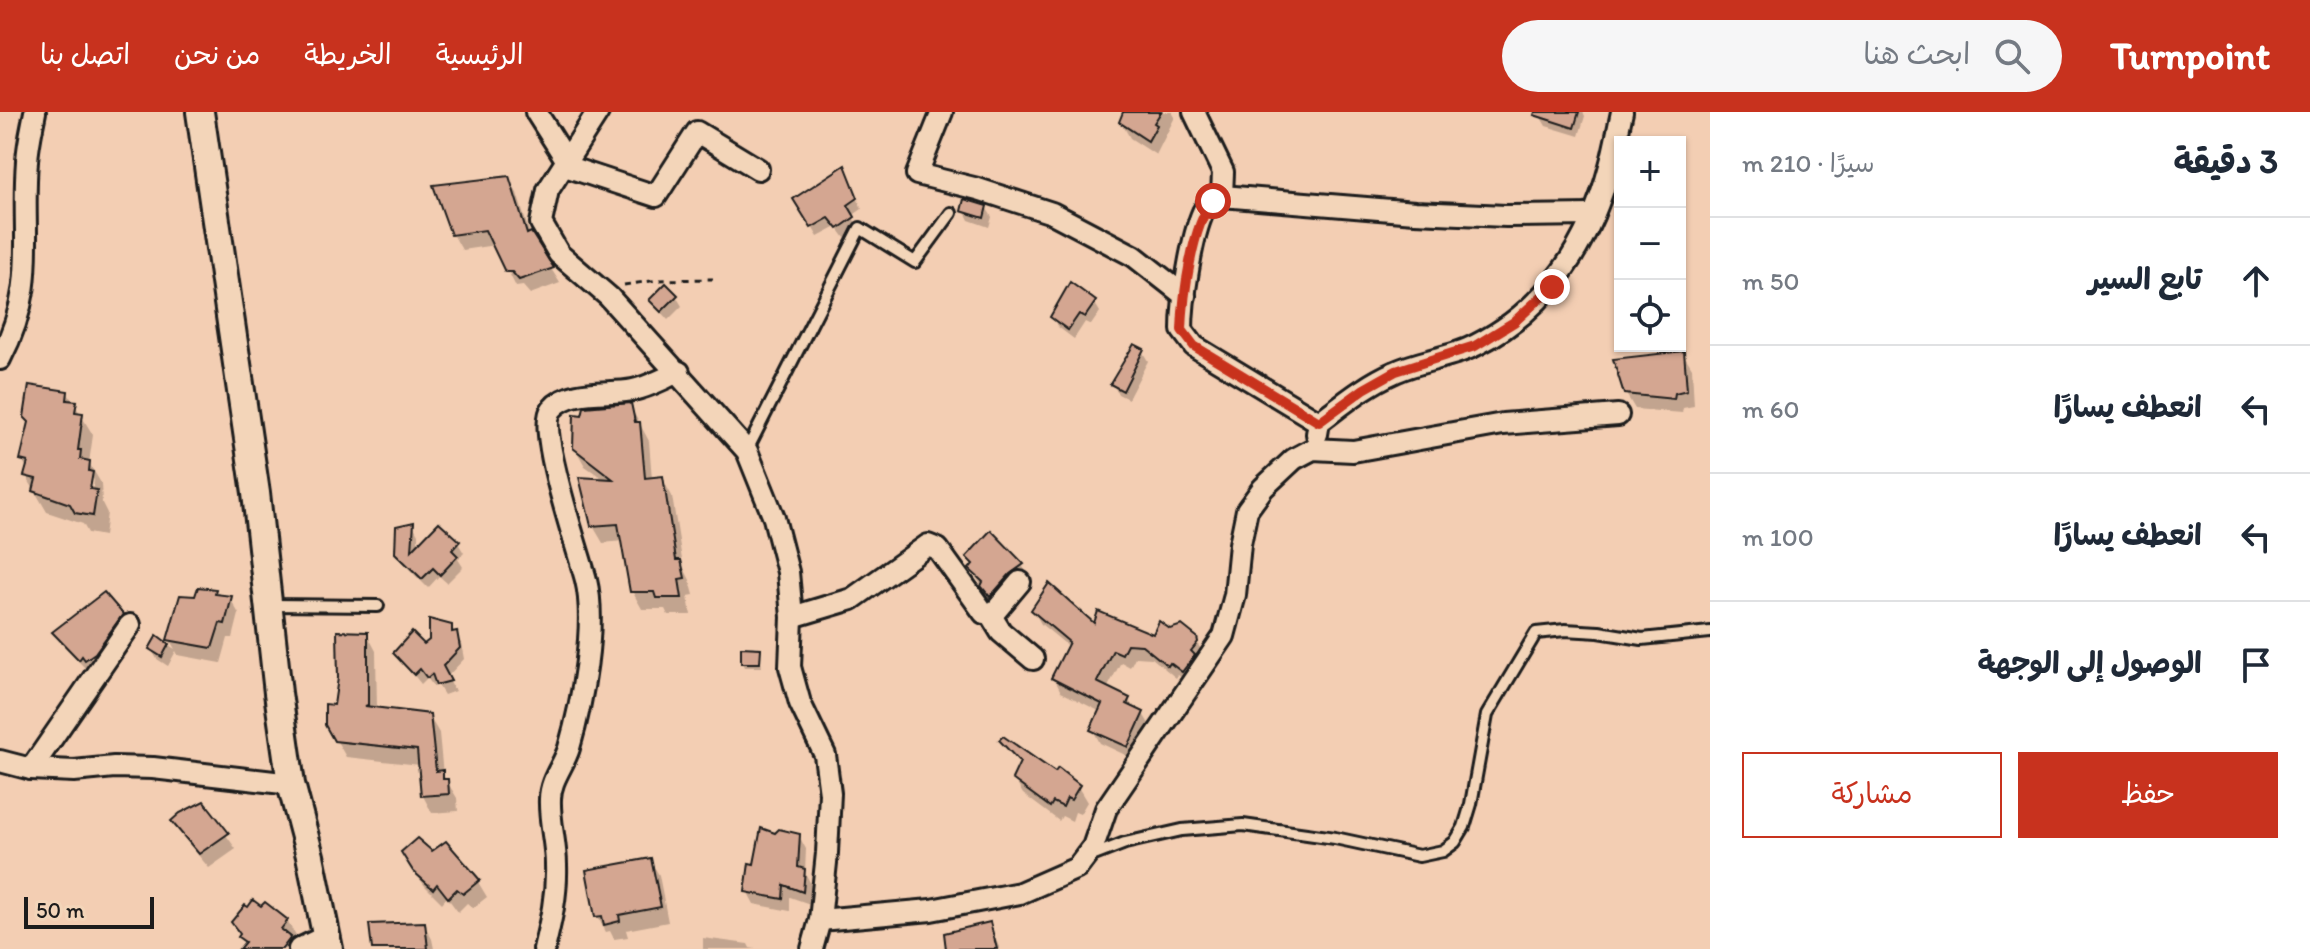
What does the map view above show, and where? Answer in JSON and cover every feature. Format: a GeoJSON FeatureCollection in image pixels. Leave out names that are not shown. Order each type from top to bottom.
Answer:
{"type":"FeatureCollection","features":[{"type":"Feature","properties":{"kind":"street"},"geometry":{"type":"LineString","coordinates":[[0,359],[15,331],[26,281],[27,161],[35,112]]}},
{"type":"Feature","properties":{"kind":"street"},"geometry":{"type":"LineString","coordinates":[[200,112],[224,263],[291,784],[310,856],[327,943],[299,949]]}},
{"type":"Feature","properties":{"kind":"street"},"geometry":{"type":"LineString","coordinates":[[536,112],[566,164],[656,196],[697,132],[758,169]]}},
{"type":"Feature","properties":{"kind":"street"},"geometry":{"type":"LineString","coordinates":[[598,112],[548,190],[541,223],[559,254],[596,286],[679,372],[747,451],[774,518],[788,572],[792,617],[790,667],[800,703],[825,755],[830,793],[820,920],[812,949]]}},
{"type":"Feature","properties":{"kind":"street"},"geometry":{"type":"LineString","coordinates":[[942,112],[917,174],[978,189],[1052,213],[1134,256],[1185,296]]}},
{"type":"Feature","properties":{"kind":"street"},"geometry":{"type":"LineString","coordinates":[[1194,112],[1223,172],[1222,196]]}},
{"type":"Feature","properties":{"kind":"street"},"geometry":{"type":"LineString","coordinates":[[1313,449],[1319,422],[1364,389],[1396,371],[1475,346],[1514,322],[1552,287],[1573,258],[1593,215],[1610,168],[1622,112]]}},
{"type":"Feature","properties":{"kind":"street"},"geometry":{"type":"LineString","coordinates":[[1319,422],[1194,346],[1182,330],[1185,296],[1204,211],[1213,201],[1222,196],[1430,213],[1593,215]]}},
{"type":"Feature","properties":{"kind":"street"},"geometry":{"type":"LineString","coordinates":[[544,949],[557,900],[550,796],[568,750],[589,650],[590,605],[586,580],[566,516],[550,440],[549,417],[552,409],[571,396],[636,390],[679,372]]}},
{"type":"Feature","properties":{"kind":"street"},"geometry":{"type":"LineString","coordinates":[[820,920],[931,910],[1020,893],[1077,868],[1093,847],[1106,809],[1224,636],[1235,595],[1247,510],[1263,488],[1294,459],[1313,449],[1353,451],[1503,424],[1618,415]]}},
{"type":"Feature","properties":{"kind":"street"},"geometry":{"type":"LineString","coordinates":[[792,617],[852,599],[933,545],[984,613],[994,613],[1020,582]]}},
{"type":"Feature","properties":{"kind":"street"},"geometry":{"type":"LineString","coordinates":[[990,614],[1001,632],[1033,659]]}},
{"type":"Feature","properties":{"kind":"street"},"geometry":{"type":"LineString","coordinates":[[31,769],[130,625]]}},
{"type":"Feature","properties":{"kind":"street"},"geometry":{"type":"LineString","coordinates":[[0,761],[31,769],[153,768],[291,784]]}},
{"type":"Feature","properties":{"kind":"lane"},"geometry":{"type":"LineString","coordinates":[[747,451],[860,228],[915,262],[951,213]]}},
{"type":"Feature","properties":{"kind":"lane"},"geometry":{"type":"LineString","coordinates":[[269,605],[378,606]]}},
{"type":"Feature","properties":{"kind":"lane"},"geometry":{"type":"LineString","coordinates":[[1087,857],[1125,843],[1182,830],[1243,825],[1335,838],[1419,856],[1443,851],[1455,842],[1464,827],[1487,715],[1536,633],[1565,630],[1642,639],[1710,632]]}},
{"type":"Feature","properties":{"kind":"path"},"geometry":{"type":"LineString","coordinates":[[596,286],[713,279]]}},
{"type":"Feature","properties":{"kind":"building"},"geometry":{"type":"Polygon","coordinates":[[[1123,112],[1161,112],[1148,141],[1119,122],[1123,112]]]}},
{"type":"Feature","properties":{"kind":"building"},"geometry":{"type":"Polygon","coordinates":[[[1535,112],[1579,112],[1574,128],[1534,115],[1535,112]]]}},
{"type":"Feature","properties":{"kind":"building"},"geometry":{"type":"Polygon","coordinates":[[[845,165],[858,198],[848,205],[855,217],[838,229],[829,218],[811,228],[793,199],[845,165]]]}},
{"type":"Feature","properties":{"kind":"building"},"geometry":{"type":"Polygon","coordinates":[[[509,176],[527,234],[531,232],[554,268],[519,280],[512,272],[505,272],[485,230],[451,235],[433,185],[509,176]]]}},
{"type":"Feature","properties":{"kind":"building"},"geometry":{"type":"Polygon","coordinates":[[[964,199],[987,206],[984,218],[961,211],[964,199]]]}},
{"type":"Feature","properties":{"kind":"building"},"geometry":{"type":"Polygon","coordinates":[[[1070,282],[1096,301],[1085,317],[1079,314],[1068,330],[1050,317],[1070,282]]]}},
{"type":"Feature","properties":{"kind":"building"},"geometry":{"type":"Polygon","coordinates":[[[666,283],[678,295],[661,312],[649,300],[666,283]]]}},
{"type":"Feature","properties":{"kind":"building"},"geometry":{"type":"Polygon","coordinates":[[[1134,344],[1144,349],[1123,391],[1110,384],[1134,344]]]}},
{"type":"Feature","properties":{"kind":"building"},"geometry":{"type":"Polygon","coordinates":[[[1684,352],[1687,390],[1675,393],[1674,399],[1624,394],[1613,359],[1684,352]]]}},
{"type":"Feature","properties":{"kind":"building"},"geometry":{"type":"Polygon","coordinates":[[[29,385],[68,391],[67,400],[77,401],[75,412],[83,413],[78,450],[81,450],[80,459],[90,461],[89,471],[93,472],[90,489],[97,490],[93,516],[75,513],[70,504],[33,491],[36,479],[24,476],[28,462],[20,460],[29,422],[24,417],[29,385]]]}},
{"type":"Feature","properties":{"kind":"building"},"geometry":{"type":"Polygon","coordinates":[[[631,403],[635,422],[640,422],[645,478],[663,476],[676,560],[681,560],[685,578],[679,579],[682,598],[656,598],[654,592],[630,592],[618,524],[591,526],[579,477],[613,479],[573,448],[574,414],[582,415],[584,407],[631,403]]]}},
{"type":"Feature","properties":{"kind":"building"},"geometry":{"type":"Polygon","coordinates":[[[414,522],[412,550],[439,522],[460,541],[452,550],[458,556],[440,575],[433,568],[422,579],[395,553],[396,526],[414,522]]]}},
{"type":"Feature","properties":{"kind":"building"},"geometry":{"type":"Polygon","coordinates":[[[991,530],[1024,564],[1010,574],[990,597],[981,586],[983,582],[969,569],[973,564],[966,557],[991,530]]]}},
{"type":"Feature","properties":{"kind":"building"},"geometry":{"type":"Polygon","coordinates":[[[1049,583],[1094,623],[1098,611],[1153,634],[1159,621],[1170,629],[1182,625],[1197,637],[1198,642],[1191,651],[1195,655],[1182,672],[1170,663],[1168,666],[1142,645],[1127,644],[1122,654],[1113,650],[1097,682],[1130,698],[1127,704],[1144,712],[1128,747],[1090,730],[1102,704],[1051,678],[1069,642],[1031,610],[1049,583]]]}},
{"type":"Feature","properties":{"kind":"building"},"geometry":{"type":"Polygon","coordinates":[[[198,587],[216,589],[215,594],[232,596],[225,624],[220,623],[212,648],[167,640],[180,595],[195,596],[198,587]]]}},
{"type":"Feature","properties":{"kind":"building"},"geometry":{"type":"Polygon","coordinates":[[[104,592],[123,614],[95,653],[85,660],[82,656],[79,660],[52,632],[104,592]]]}},
{"type":"Feature","properties":{"kind":"building"},"geometry":{"type":"Polygon","coordinates":[[[429,619],[452,625],[452,632],[457,631],[460,648],[443,666],[451,681],[436,685],[432,674],[427,678],[420,669],[414,675],[393,653],[412,632],[424,644],[429,640],[429,619]]]}},
{"type":"Feature","properties":{"kind":"building"},"geometry":{"type":"Polygon","coordinates":[[[337,631],[368,632],[368,705],[365,706],[430,714],[436,771],[443,770],[443,779],[448,779],[449,794],[421,796],[417,750],[334,741],[325,725],[325,704],[334,705],[338,678],[337,631]]]}},
{"type":"Feature","properties":{"kind":"building"},"geometry":{"type":"Polygon","coordinates":[[[157,635],[169,644],[162,657],[149,649],[157,635]]]}},
{"type":"Feature","properties":{"kind":"building"},"geometry":{"type":"Polygon","coordinates":[[[741,647],[761,648],[760,663],[741,663],[741,647]]]}},
{"type":"Feature","properties":{"kind":"building"},"geometry":{"type":"Polygon","coordinates":[[[1003,736],[1055,772],[1058,768],[1080,785],[1071,800],[1067,798],[1063,807],[1053,802],[1050,807],[1012,779],[1020,762],[999,740],[1003,736]]]}},
{"type":"Feature","properties":{"kind":"building"},"geometry":{"type":"Polygon","coordinates":[[[204,801],[229,833],[199,854],[171,821],[204,801]]]}},
{"type":"Feature","properties":{"kind":"building"},"geometry":{"type":"Polygon","coordinates":[[[761,828],[775,833],[779,829],[800,834],[798,867],[805,869],[803,892],[784,885],[783,899],[745,892],[749,863],[754,864],[761,828]]]}},
{"type":"Feature","properties":{"kind":"building"},"geometry":{"type":"Polygon","coordinates":[[[417,838],[432,851],[446,841],[480,880],[463,894],[457,889],[448,898],[437,884],[433,889],[413,871],[401,852],[417,838]]]}},
{"type":"Feature","properties":{"kind":"building"},"geometry":{"type":"Polygon","coordinates":[[[651,858],[661,907],[619,915],[620,921],[604,925],[602,916],[595,917],[586,870],[651,858]]]}},
{"type":"Feature","properties":{"kind":"building"},"geometry":{"type":"Polygon","coordinates":[[[253,900],[261,906],[265,902],[288,920],[281,929],[291,937],[282,949],[239,949],[245,942],[238,937],[240,934],[231,922],[253,900]]]}},
{"type":"Feature","properties":{"kind":"building"},"geometry":{"type":"Polygon","coordinates":[[[425,922],[428,949],[372,949],[369,924],[425,922]]]}},
{"type":"Feature","properties":{"kind":"building"},"geometry":{"type":"Polygon","coordinates":[[[990,922],[997,949],[946,949],[944,933],[990,922]]]}},
{"type":"Feature","properties":{"kind":"route"},"geometry":{"type":"LineString","coordinates":[[1213,201],[1204,211],[1189,269],[1182,330],[1194,346],[1319,422],[1364,389],[1396,371],[1475,346],[1501,331],[1552,287]]}}]}
